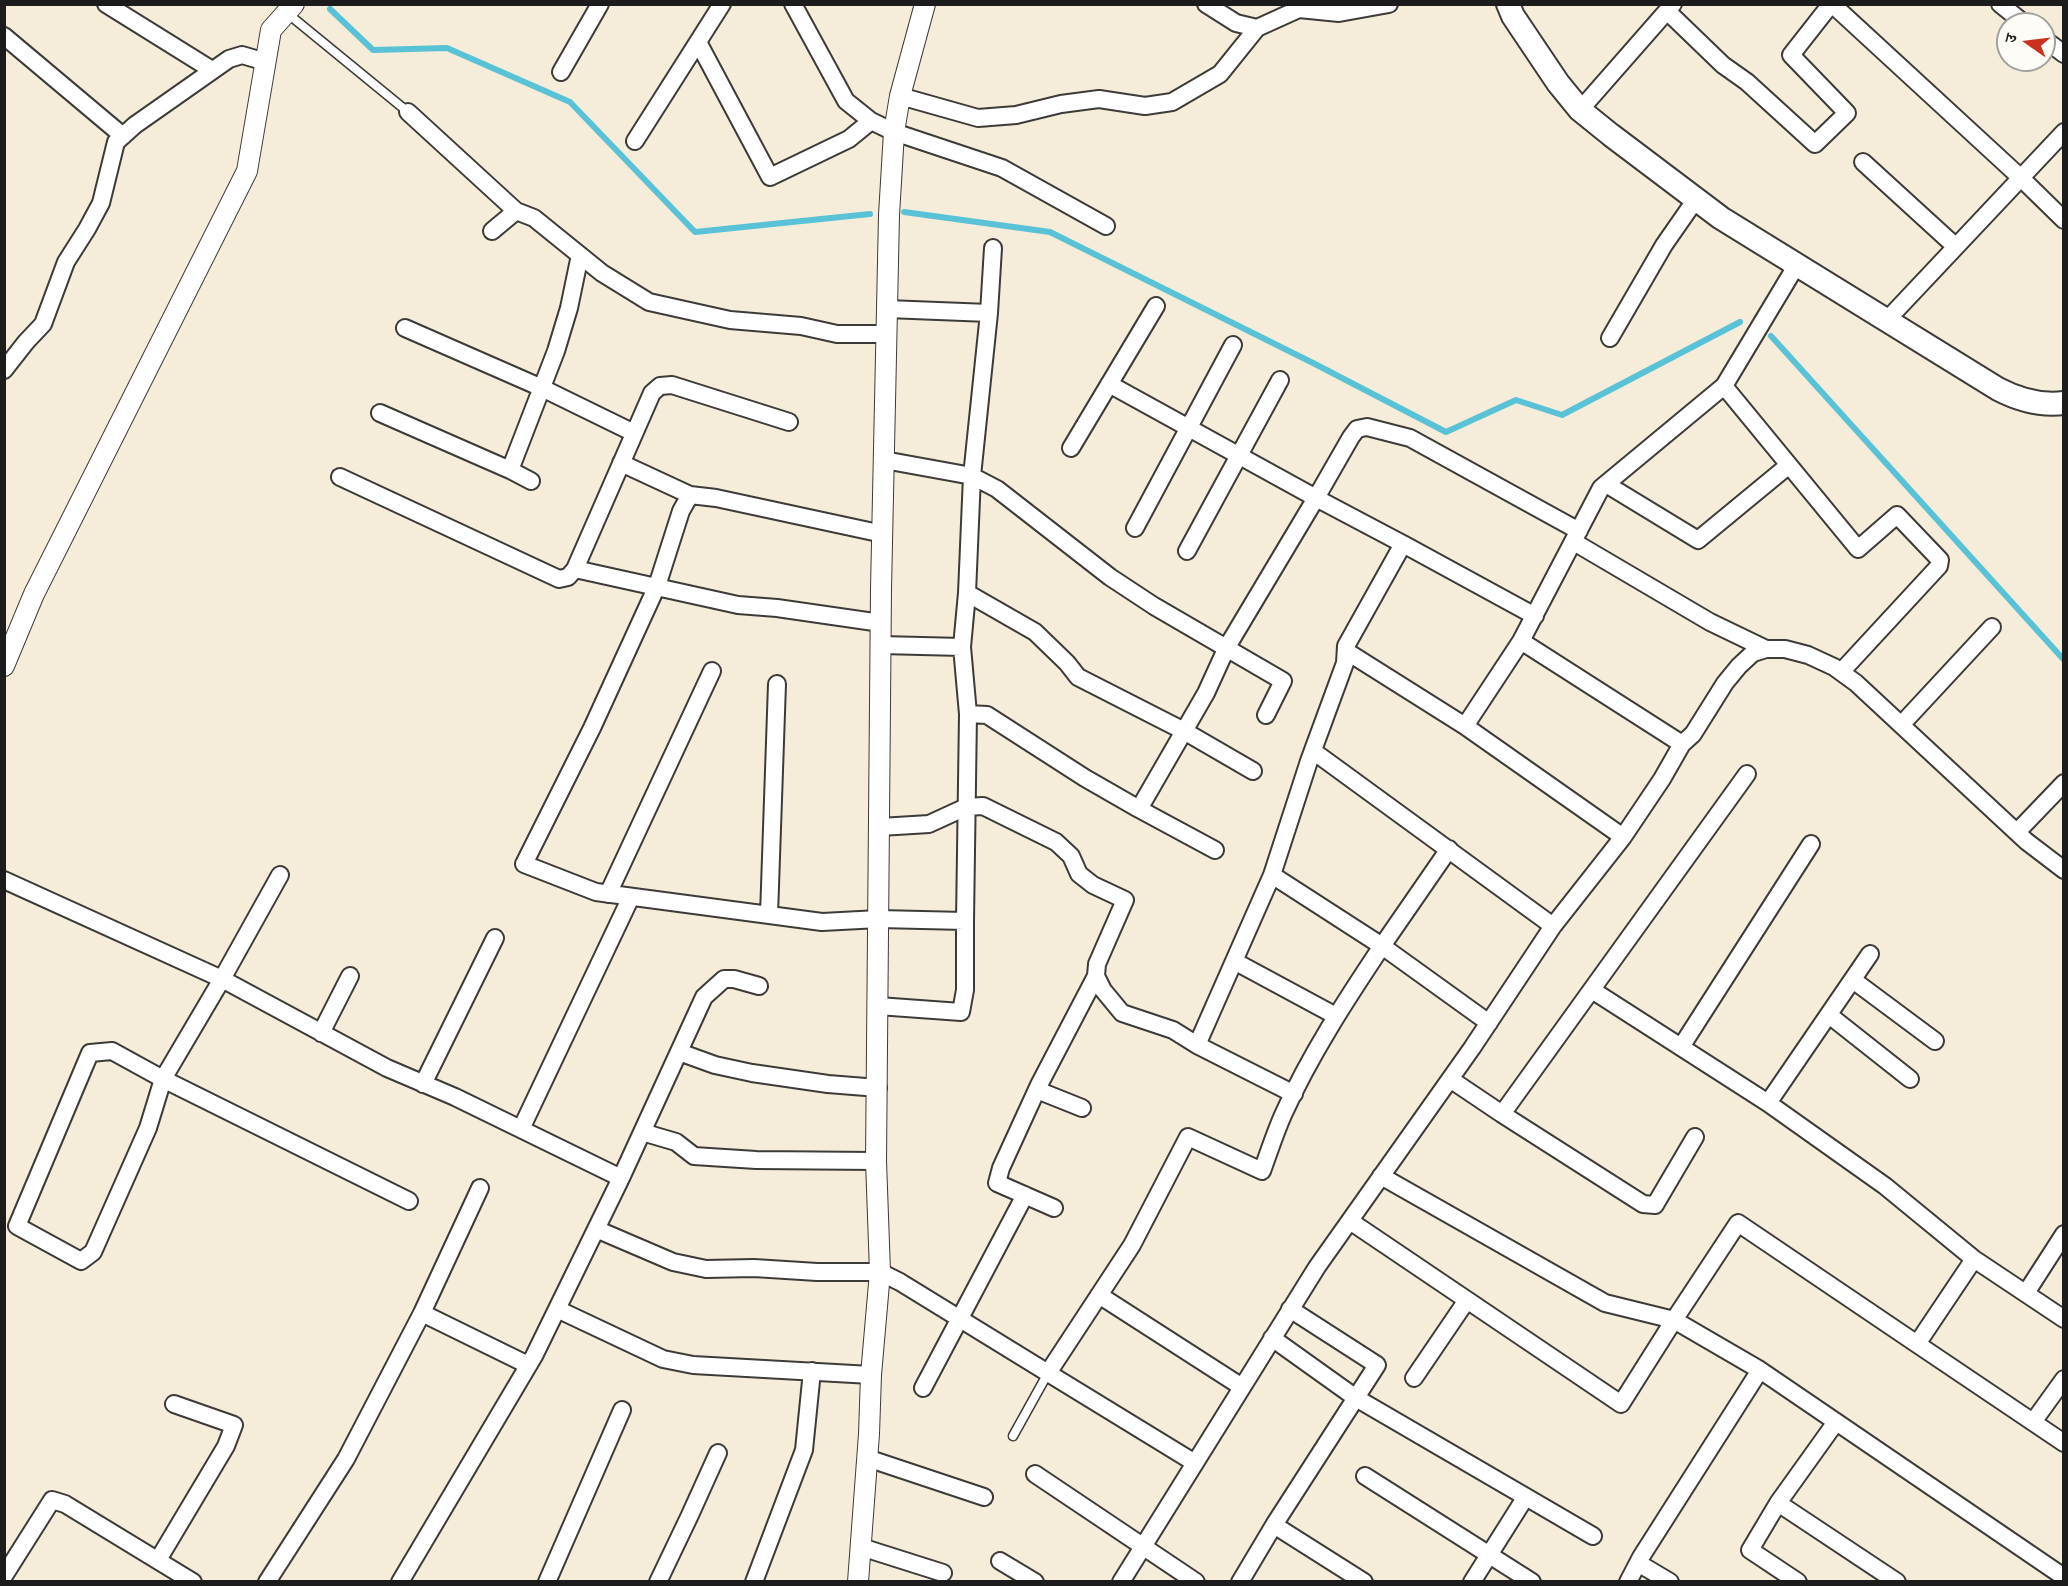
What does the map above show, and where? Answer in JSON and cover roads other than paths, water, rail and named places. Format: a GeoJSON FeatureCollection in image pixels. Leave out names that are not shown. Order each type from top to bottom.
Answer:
{"type":"FeatureCollection","features":[{"type":"Feature","properties":{"kind":"main road"},"geometry":{"type":"LineString","coordinates":[[1508,4],[1537,54],[1580,110],[1721,218],[1964,370],[2016,398],[2036,403],[2064,403]]}},
{"type":"Feature","properties":{"kind":"street"},"geometry":{"type":"LineString","coordinates":[[106,4],[212,70]]}},
{"type":"Feature","properties":{"kind":"street"},"geometry":{"type":"LineString","coordinates":[[561,72],[600,4]]}},
{"type":"Feature","properties":{"kind":"street"},"geometry":{"type":"LineString","coordinates":[[635,141],[722,4]]}},
{"type":"Feature","properties":{"kind":"street"},"geometry":{"type":"LineString","coordinates":[[793,4],[846,101],[870,120],[894,132],[1002,168],[1106,226]]}},
{"type":"Feature","properties":{"kind":"street"},"geometry":{"type":"LineString","coordinates":[[858,1581],[880,1272],[876,1161],[881,623],[889,215],[894,132],[900,96],[925,4]]}},
{"type":"Feature","properties":{"kind":"street"},"geometry":{"type":"LineString","coordinates":[[1206,4],[1236,23],[1257,28]]}},
{"type":"Feature","properties":{"kind":"street"},"geometry":{"type":"LineString","coordinates":[[900,96],[978,118],[1016,115],[1061,104],[1100,99],[1144,106],[1172,102],[1220,74],[1257,28],[1299,9],[1339,13],[1389,4]]}},
{"type":"Feature","properties":{"kind":"street"},"geometry":{"type":"LineString","coordinates":[[1580,110],[1670,8],[1723,65],[1747,82],[1815,144],[1847,113],[1791,55],[1832,4],[2064,220]]}},
{"type":"Feature","properties":{"kind":"street"},"geometry":{"type":"LineString","coordinates":[[4,666],[34,594],[247,171],[271,30],[291,9]]}},
{"type":"Feature","properties":{"kind":"street"},"geometry":{"type":"LineString","coordinates":[[4,36],[123,136]]}},
{"type":"Feature","properties":{"kind":"street"},"geometry":{"type":"LineString","coordinates":[[698,42],[770,177],[849,139],[870,120]]}},
{"type":"Feature","properties":{"kind":"street"},"geometry":{"type":"LineString","coordinates":[[4,369],[43,324],[66,262],[101,203],[116,142],[135,125],[229,58],[242,55],[266,62]]}},
{"type":"Feature","properties":{"kind":"street"},"geometry":{"type":"LineString","coordinates":[[408,112],[516,211],[534,218],[602,273],[649,302],[730,320],[801,326],[837,334],[886,333]]}},
{"type":"Feature","properties":{"kind":"street"},"geometry":{"type":"LineString","coordinates":[[1886,321],[2064,132]]}},
{"type":"Feature","properties":{"kind":"street"},"geometry":{"type":"LineString","coordinates":[[1863,162],[1955,246]]}},
{"type":"Feature","properties":{"kind":"street"},"geometry":{"type":"LineString","coordinates":[[1610,338],[1664,246],[1696,200]]}},
{"type":"Feature","properties":{"kind":"street"},"geometry":{"type":"LineString","coordinates":[[492,231],[516,211]]}},
{"type":"Feature","properties":{"kind":"street"},"geometry":{"type":"LineString","coordinates":[[878,1006],[961,1012],[964,990],[968,714],[962,647],[968,593],[972,476],[989,313],[993,248]]}},
{"type":"Feature","properties":{"kind":"street"},"geometry":{"type":"LineString","coordinates":[[510,470],[556,351],[569,308],[580,255]]}},
{"type":"Feature","properties":{"kind":"street"},"geometry":{"type":"LineString","coordinates":[[1465,726],[1521,641],[1601,488],[1724,386],[1796,266]]}},
{"type":"Feature","properties":{"kind":"street"},"geometry":{"type":"LineString","coordinates":[[1071,448],[1156,306]]}},
{"type":"Feature","properties":{"kind":"street"},"geometry":{"type":"LineString","coordinates":[[887,309],[989,313]]}},
{"type":"Feature","properties":{"kind":"street"},"geometry":{"type":"LineString","coordinates":[[405,328],[542,388],[634,433]]}},
{"type":"Feature","properties":{"kind":"street"},"geometry":{"type":"LineString","coordinates":[[1135,528],[1233,345]]}},
{"type":"Feature","properties":{"kind":"street"},"geometry":{"type":"LineString","coordinates":[[1187,551],[1280,380]]}},
{"type":"Feature","properties":{"kind":"street"},"geometry":{"type":"LineString","coordinates":[[1109,384],[1535,616]]}},
{"type":"Feature","properties":{"kind":"street"},"geometry":{"type":"LineString","coordinates":[[340,477],[559,579],[568,577],[575,569],[652,393],[660,386],[672,385],[789,422]]}},
{"type":"Feature","properties":{"kind":"street"},"geometry":{"type":"LineString","coordinates":[[1724,386],[1858,549],[1898,515],[1940,560],[1939,566],[1841,672]]}},
{"type":"Feature","properties":{"kind":"street"},"geometry":{"type":"LineString","coordinates":[[380,413],[531,481]]}},
{"type":"Feature","properties":{"kind":"street"},"geometry":{"type":"LineString","coordinates":[[1139,809],[1206,693],[1227,647],[1357,429],[1367,427],[1410,438],[1576,536],[1710,622],[1766,649]]}},
{"type":"Feature","properties":{"kind":"street"},"geometry":{"type":"LineString","coordinates":[[884,460],[972,476],[997,489],[1110,577],[1154,606],[1283,681],[1266,715]]}},
{"type":"Feature","properties":{"kind":"street"},"geometry":{"type":"LineString","coordinates":[[621,463],[690,495],[716,498],[883,534]]}},
{"type":"Feature","properties":{"kind":"street"},"geometry":{"type":"LineString","coordinates":[[1606,484],[1698,540],[1789,465]]}},
{"type":"Feature","properties":{"kind":"street"},"geometry":{"type":"LineString","coordinates":[[690,495],[681,511],[657,586],[592,728],[524,864],[596,892],[822,922],[879,919],[965,921]]}},
{"type":"Feature","properties":{"kind":"street"},"geometry":{"type":"LineString","coordinates":[[1197,1045],[1272,875],[1345,663],[1346,645],[1403,544]]}},
{"type":"Feature","properties":{"kind":"street"},"geometry":{"type":"LineString","coordinates":[[575,569],[738,605],[777,608],[881,623]]}},
{"type":"Feature","properties":{"kind":"street"},"geometry":{"type":"LineString","coordinates":[[968,593],[1035,632],[1067,663],[1077,677],[1184,731],[1253,771]]}},
{"type":"Feature","properties":{"kind":"street"},"geometry":{"type":"LineString","coordinates":[[1901,724],[1992,627]]}},
{"type":"Feature","properties":{"kind":"street"},"geometry":{"type":"LineString","coordinates":[[1521,641],[1682,744]]}},
{"type":"Feature","properties":{"kind":"street"},"geometry":{"type":"LineString","coordinates":[[881,645],[962,647]]}},
{"type":"Feature","properties":{"kind":"street"},"geometry":{"type":"LineString","coordinates":[[1121,1581],[1317,1267],[1489,1023],[1553,926],[1623,837],[1662,779],[1682,744],[1693,734],[1739,666],[1753,653],[1766,649],[1785,649],[1808,655],[1857,683],[2017,832],[2064,870]]}},
{"type":"Feature","properties":{"kind":"street"},"geometry":{"type":"LineString","coordinates":[[1346,651],[1465,726],[1623,837]]}},
{"type":"Feature","properties":{"kind":"street"},"geometry":{"type":"LineString","coordinates":[[608,894],[712,671]]}},
{"type":"Feature","properties":{"kind":"street"},"geometry":{"type":"LineString","coordinates":[[769,915],[777,684]]}},
{"type":"Feature","properties":{"kind":"street"},"geometry":{"type":"LineString","coordinates":[[968,714],[987,716],[1085,778],[1215,850]]}},
{"type":"Feature","properties":{"kind":"street"},"geometry":{"type":"LineString","coordinates":[[1313,751],[1553,926]]}},
{"type":"Feature","properties":{"kind":"street"},"geometry":{"type":"LineString","coordinates":[[1502,1114],[1747,774]]}},
{"type":"Feature","properties":{"kind":"street"},"geometry":{"type":"LineString","coordinates":[[2017,832],[2064,783]]}},
{"type":"Feature","properties":{"kind":"street"},"geometry":{"type":"LineString","coordinates":[[880,827],[929,824],[966,807],[982,806],[1056,842],[1071,856],[1078,874],[1094,885],[1125,900],[1097,963],[1096,976],[1037,1090],[1001,1168],[997,1183],[1053,1208]]}},
{"type":"Feature","properties":{"kind":"street"},"geometry":{"type":"LineString","coordinates":[[1681,1047],[1811,844]]}},
{"type":"Feature","properties":{"kind":"street"},"geometry":{"type":"LineString","coordinates":[[1048,1373],[1132,1245],[1188,1137],[1262,1171],[1283,1115],[1336,1017],[1449,849]]}},
{"type":"Feature","properties":{"kind":"street"},"geometry":{"type":"LineString","coordinates":[[280,875],[222,980],[162,1079],[148,1128],[93,1252],[81,1261],[17,1226],[90,1053],[112,1051],[162,1079],[409,1201]]}},
{"type":"Feature","properties":{"kind":"street"},"geometry":{"type":"LineString","coordinates":[[1272,875],[1382,946],[1489,1023]]}},
{"type":"Feature","properties":{"kind":"street"},"geometry":{"type":"LineString","coordinates":[[4,880],[222,980],[387,1068],[521,1129],[621,1178]]}},
{"type":"Feature","properties":{"kind":"street"},"geometry":{"type":"LineString","coordinates":[[521,1129],[631,897]]}},
{"type":"Feature","properties":{"kind":"street"},"geometry":{"type":"LineString","coordinates":[[423,1084],[495,938]]}},
{"type":"Feature","properties":{"kind":"street"},"geometry":{"type":"LineString","coordinates":[[1768,1103],[1870,954]]}},
{"type":"Feature","properties":{"kind":"street"},"geometry":{"type":"LineString","coordinates":[[1234,961],[1336,1017]]}},
{"type":"Feature","properties":{"kind":"street"},"geometry":{"type":"LineString","coordinates":[[321,1033],[350,976]]}},
{"type":"Feature","properties":{"kind":"street"},"geometry":{"type":"LineString","coordinates":[[1096,976],[1103,990],[1122,1013],[1173,1030],[1197,1045],[1294,1094]]}},
{"type":"Feature","properties":{"kind":"street"},"geometry":{"type":"LineString","coordinates":[[400,1581],[528,1365],[621,1178],[704,997],[724,979],[734,979],[759,986]]}},
{"type":"Feature","properties":{"kind":"street"},"geometry":{"type":"LineString","coordinates":[[1853,980],[1935,1041]]}},
{"type":"Feature","properties":{"kind":"street"},"geometry":{"type":"LineString","coordinates":[[1592,990],[1768,1103],[1884,1186],[1974,1259],[2064,1319]]}},
{"type":"Feature","properties":{"kind":"street"},"geometry":{"type":"LineString","coordinates":[[1829,1015],[1910,1079]]}},
{"type":"Feature","properties":{"kind":"street"},"geometry":{"type":"LineString","coordinates":[[679,1052],[715,1065],[752,1073],[828,1084],[878,1088]]}},
{"type":"Feature","properties":{"kind":"street"},"geometry":{"type":"LineString","coordinates":[[1450,1079],[1643,1204],[1655,1205],[1695,1137]]}},
{"type":"Feature","properties":{"kind":"street"},"geometry":{"type":"LineString","coordinates":[[1037,1090],[1082,1108]]}},
{"type":"Feature","properties":{"kind":"street"},"geometry":{"type":"LineString","coordinates":[[642,1132],[676,1142],[694,1155],[756,1160],[876,1161]]}},
{"type":"Feature","properties":{"kind":"street"},"geometry":{"type":"LineString","coordinates":[[1381,1176],[1605,1303],[1674,1320],[1760,1370],[2061,1572]]}},
{"type":"Feature","properties":{"kind":"street"},"geometry":{"type":"LineString","coordinates":[[267,1581],[346,1459],[422,1312],[480,1188]]}},
{"type":"Feature","properties":{"kind":"street"},"geometry":{"type":"LineString","coordinates":[[923,1388],[958,1318],[1025,1196]]}},
{"type":"Feature","properties":{"kind":"street"},"geometry":{"type":"LineString","coordinates":[[1350,1221],[1621,1404],[1738,1223],[2064,1443]]}},
{"type":"Feature","properties":{"kind":"street"},"geometry":{"type":"LineString","coordinates":[[596,1230],[673,1262],[706,1269],[754,1268],[817,1272],[880,1272],[1195,1463]]}},
{"type":"Feature","properties":{"kind":"street"},"geometry":{"type":"LineString","coordinates":[[2026,1293],[2064,1234]]}},
{"type":"Feature","properties":{"kind":"street"},"geometry":{"type":"LineString","coordinates":[[1917,1344],[1974,1259]]}},
{"type":"Feature","properties":{"kind":"street"},"geometry":{"type":"LineString","coordinates":[[1099,1295],[1242,1387]]}},
{"type":"Feature","properties":{"kind":"street"},"geometry":{"type":"LineString","coordinates":[[1414,1378],[1467,1300]]}},
{"type":"Feature","properties":{"kind":"street"},"geometry":{"type":"LineString","coordinates":[[557,1309],[663,1359],[693,1365],[871,1375]]}},
{"type":"Feature","properties":{"kind":"street"},"geometry":{"type":"LineString","coordinates":[[1240,1581],[1377,1365],[1290,1309]]}},
{"type":"Feature","properties":{"kind":"street"},"geometry":{"type":"LineString","coordinates":[[422,1312],[528,1365]]}},
{"type":"Feature","properties":{"kind":"street"},"geometry":{"type":"LineString","coordinates":[[1272,1338],[1356,1398],[1593,1536]]}},
{"type":"Feature","properties":{"kind":"street"},"geometry":{"type":"LineString","coordinates":[[1628,1581],[1760,1370]]}},
{"type":"Feature","properties":{"kind":"street"},"geometry":{"type":"LineString","coordinates":[[754,1581],[804,1449],[812,1371]]}},
{"type":"Feature","properties":{"kind":"street"},"geometry":{"type":"LineString","coordinates":[[2033,1422],[2064,1379]]}},
{"type":"Feature","properties":{"kind":"street"},"geometry":{"type":"LineString","coordinates":[[158,1560],[226,1446],[234,1425],[174,1404]]}},
{"type":"Feature","properties":{"kind":"street"},"geometry":{"type":"LineString","coordinates":[[547,1581],[622,1410]]}},
{"type":"Feature","properties":{"kind":"street"},"geometry":{"type":"LineString","coordinates":[[1798,1581],[1750,1550],[1778,1503],[1836,1422]]}},
{"type":"Feature","properties":{"kind":"street"},"geometry":{"type":"LineString","coordinates":[[658,1581],[718,1453]]}},
{"type":"Feature","properties":{"kind":"street"},"geometry":{"type":"LineString","coordinates":[[867,1458],[984,1497]]}},
{"type":"Feature","properties":{"kind":"street"},"geometry":{"type":"LineString","coordinates":[[1035,1474],[1196,1581]]}},
{"type":"Feature","properties":{"kind":"street"},"geometry":{"type":"LineString","coordinates":[[1365,1476],[1532,1581]]}},
{"type":"Feature","properties":{"kind":"street"},"geometry":{"type":"LineString","coordinates":[[1472,1581],[1525,1498]]}},
{"type":"Feature","properties":{"kind":"street"},"geometry":{"type":"LineString","coordinates":[[11,1581],[4,1577],[52,1500],[65,1504],[193,1581]]}},
{"type":"Feature","properties":{"kind":"street"},"geometry":{"type":"LineString","coordinates":[[1778,1503],[1897,1581]]}},
{"type":"Feature","properties":{"kind":"street"},"geometry":{"type":"LineString","coordinates":[[1274,1525],[1364,1581]]}},
{"type":"Feature","properties":{"kind":"street"},"geometry":{"type":"LineString","coordinates":[[861,1547],[943,1573]]}},
{"type":"Feature","properties":{"kind":"street"},"geometry":{"type":"LineString","coordinates":[[1000,1561],[1035,1581]]}},
{"type":"Feature","properties":{"kind":"street"},"geometry":{"type":"LineString","coordinates":[[1638,1563],[1670,1581]]}},
{"type":"Feature","properties":{"kind":"street"},"geometry":{"type":"LineString","coordinates":[[2043,1581],[2050,1573],[2061,1572]]}},
{"type":"Feature","properties":{"kind":"lane"},"geometry":{"type":"LineString","coordinates":[[291,9],[408,112]]}},
{"type":"Feature","properties":{"kind":"lane"},"geometry":{"type":"LineString","coordinates":[[1012,1436],[1048,1373]]}},
{"type":"Feature","properties":{"kind":"waterway"},"geometry":{"type":"LineString","coordinates":[[330,9],[373,50],[447,48],[570,102],[695,232],[870,214]]}},
{"type":"Feature","properties":{"kind":"waterway"},"geometry":{"type":"LineString","coordinates":[[904,212],[1050,232],[1446,432],[1516,400],[1562,415],[1740,322]]}},
{"type":"Feature","properties":{"kind":"waterway"},"geometry":{"type":"LineString","coordinates":[[1771,336],[2064,660]]}}]}
